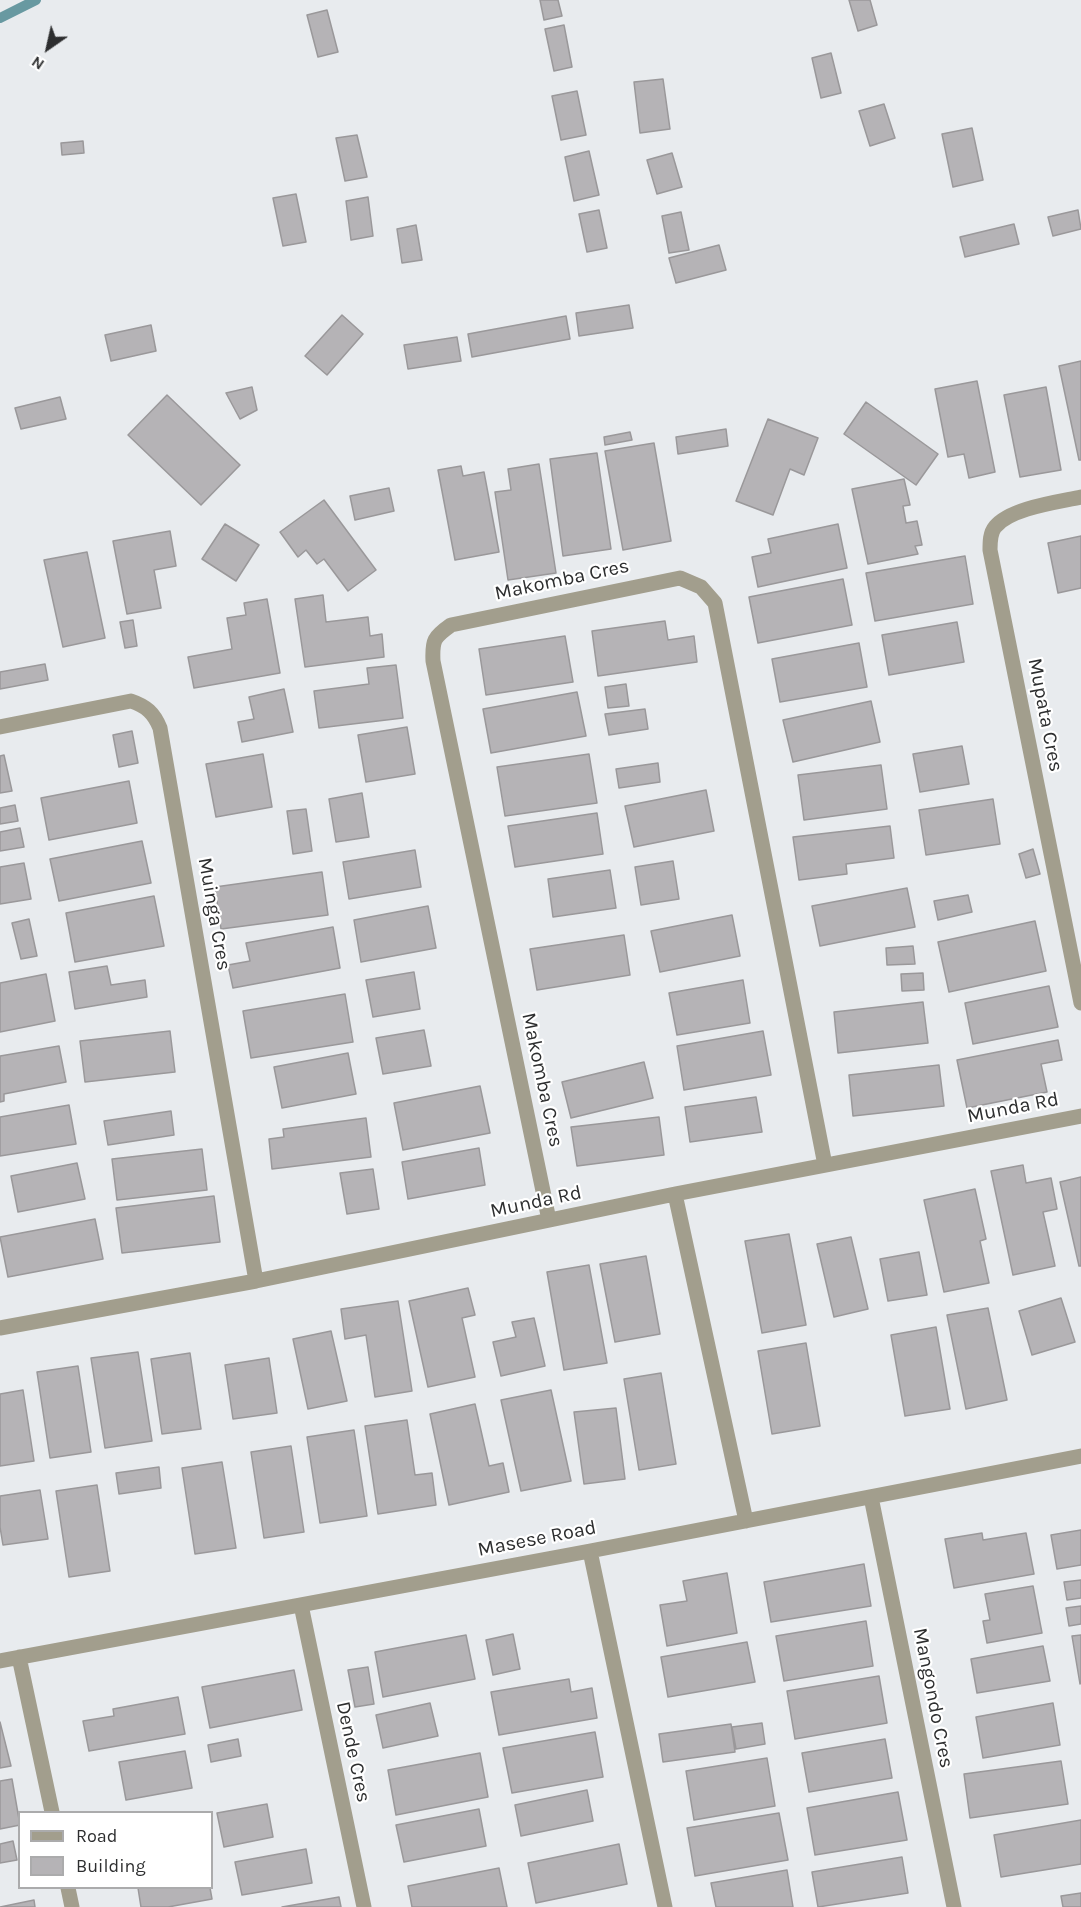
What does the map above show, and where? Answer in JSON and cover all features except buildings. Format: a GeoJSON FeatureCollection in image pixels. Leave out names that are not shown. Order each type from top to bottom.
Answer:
{"type":"FeatureCollection","features":[{"type":"Feature","properties":{"kind":"street","name":"Mupata Cres"},"geometry":{"type":"LineString","coordinates":[[1081,497],[1016,513],[995,527],[990,540],[990,550],[1081,1003]]}},
{"type":"Feature","properties":{"kind":"street","name":"Makomba Cres"},"geometry":{"type":"LineString","coordinates":[[549,1220],[432,648],[437,634],[451,625],[680,578],[701,587],[715,603],[825,1165]]}},
{"type":"Feature","properties":{"kind":"street","name":"Muinga Cres"},"geometry":{"type":"LineString","coordinates":[[0,727],[131,701],[144,706],[156,716],[160,728],[256,1281]]}},
{"type":"Feature","properties":{"kind":"street","name":"Munda Rd"},"geometry":{"type":"LineString","coordinates":[[0,1328],[256,1281],[675,1194],[1081,1116]]}},
{"type":"Feature","properties":{"kind":"street"},"geometry":{"type":"LineString","coordinates":[[675,1194],[746,1521]]}},
{"type":"Feature","properties":{"kind":"street","name":"Masese Road"},"geometry":{"type":"LineString","coordinates":[[0,1661],[590,1551],[1081,1456]]}},
{"type":"Feature","properties":{"kind":"street","name":"Mangondo Cres"},"geometry":{"type":"LineString","coordinates":[[871,1497],[954,1907]]}},
{"type":"Feature","properties":{"kind":"street"},"geometry":{"type":"LineString","coordinates":[[590,1551],[665,1907]]}},
{"type":"Feature","properties":{"kind":"street","name":"Dende Cres"},"geometry":{"type":"LineString","coordinates":[[301,1605],[364,1907]]}},
{"type":"Feature","properties":{"kind":"street"},"geometry":{"type":"LineString","coordinates":[[19,1657],[52,1811]]}},
{"type":"Feature","properties":{"kind":"street"},"geometry":{"type":"LineString","coordinates":[[68,1889],[72,1907]]}},
{"type":"Feature","properties":{"kind":"waterway"},"geometry":{"type":"LineString","coordinates":[[0,18],[36,0]]}}]}
